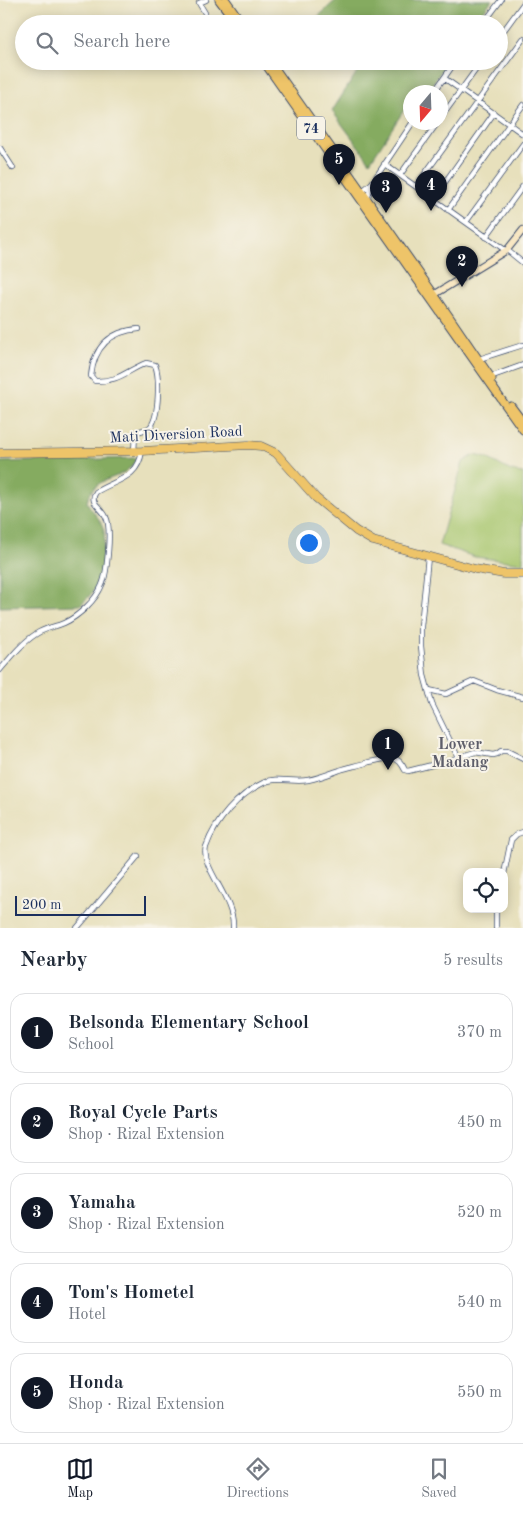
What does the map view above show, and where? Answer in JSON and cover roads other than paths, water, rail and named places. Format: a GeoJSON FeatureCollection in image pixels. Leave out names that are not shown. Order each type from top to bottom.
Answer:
{"type":"FeatureCollection","features":[{"type":"Feature","properties":{"kind":"highway","name":"Mati Diversion Road"},"geometry":{"type":"LineString","coordinates":[[0,453],[138,451],[248,444],[261,446],[282,458],[316,498],[364,537],[383,545],[488,572],[523,574]]}},
{"type":"Feature","properties":{"kind":"main road"},"geometry":{"type":"LineString","coordinates":[[219,0],[230,15]]}},
{"type":"Feature","properties":{"kind":"main road"},"geometry":{"type":"LineString","coordinates":[[226,0],[237,15]]}},
{"type":"Feature","properties":{"kind":"main road","name":"74"},"geometry":{"type":"LineString","coordinates":[[271,70],[360,193]]}},
{"type":"Feature","properties":{"kind":"main road","name":"74"},"geometry":{"type":"LineString","coordinates":[[276,70],[523,430]]}},
{"type":"Feature","properties":{"kind":"main road","name":"74"},"geometry":{"type":"LineString","coordinates":[[432,296],[523,422]]}},
{"type":"Feature","properties":{"kind":"street"},"geometry":{"type":"LineString","coordinates":[[205,13],[199,4],[206,0]]}},
{"type":"Feature","properties":{"kind":"street"},"geometry":{"type":"LineString","coordinates":[[490,15],[501,0]]}},
{"type":"Feature","properties":{"kind":"street"},"geometry":{"type":"LineString","coordinates":[[508,25],[523,4],[517,0]]}},
{"type":"Feature","properties":{"kind":"street"},"geometry":{"type":"LineString","coordinates":[[508,60],[523,39]]}},
{"type":"Feature","properties":{"kind":"street"},"geometry":{"type":"LineString","coordinates":[[439,85],[450,70]]}},
{"type":"Feature","properties":{"kind":"street"},"geometry":{"type":"LineString","coordinates":[[448,108],[475,70]]}},
{"type":"Feature","properties":{"kind":"street"},"geometry":{"type":"LineString","coordinates":[[416,186],[501,70]]}},
{"type":"Feature","properties":{"kind":"street"},"geometry":{"type":"LineString","coordinates":[[444,78],[523,134]]}},
{"type":"Feature","properties":{"kind":"street"},"geometry":{"type":"LineString","coordinates":[[448,210],[523,105]]}},
{"type":"Feature","properties":{"kind":"street"},"geometry":{"type":"LineString","coordinates":[[433,199],[494,114]]}},
{"type":"Feature","properties":{"kind":"street"},"geometry":{"type":"LineString","coordinates":[[366,202],[372,183],[407,130]]}},
{"type":"Feature","properties":{"kind":"street"},"geometry":{"type":"LineString","coordinates":[[400,175],[432,130]]}},
{"type":"Feature","properties":{"kind":"street"},"geometry":{"type":"LineString","coordinates":[[466,222],[523,144]]}},
{"type":"Feature","properties":{"kind":"street"},"geometry":{"type":"LineString","coordinates":[[0,148],[13,168]]}},
{"type":"Feature","properties":{"kind":"street"},"geometry":{"type":"LineString","coordinates":[[384,164],[523,263]]}},
{"type":"Feature","properties":{"kind":"street"},"geometry":{"type":"LineString","coordinates":[[360,193],[372,183]]}},
{"type":"Feature","properties":{"kind":"street"},"geometry":{"type":"LineString","coordinates":[[486,237],[523,186]]}},
{"type":"Feature","properties":{"kind":"street"},"geometry":{"type":"LineString","coordinates":[[432,296],[506,250],[523,230]]}},
{"type":"Feature","properties":{"kind":"street"},"geometry":{"type":"LineString","coordinates":[[0,670],[28,639],[45,629],[64,623],[74,617],[100,590],[106,574],[109,532],[106,516],[96,505],[93,496],[96,492],[128,476],[135,471],[139,464],[135,436],[137,432],[147,430],[153,424],[158,394],[158,377],[154,365],[146,363],[118,378],[110,380],[95,381],[90,376],[95,358],[103,344],[123,331],[139,329]]}},
{"type":"Feature","properties":{"kind":"street"},"geometry":{"type":"LineString","coordinates":[[479,359],[523,345]]}},
{"type":"Feature","properties":{"kind":"street"},"geometry":{"type":"LineString","coordinates":[[490,377],[523,365]]}},
{"type":"Feature","properties":{"kind":"street"},"geometry":{"type":"LineString","coordinates":[[428,557],[422,606],[421,646],[424,675],[432,704],[458,757]]}},
{"type":"Feature","properties":{"kind":"street"},"geometry":{"type":"LineString","coordinates":[[429,690],[446,694],[474,681],[523,697]]}},
{"type":"Feature","properties":{"kind":"street"},"geometry":{"type":"LineString","coordinates":[[233,928],[231,910],[206,862],[205,856],[209,841],[228,811],[250,792],[267,781],[298,782],[310,780],[384,759],[397,759],[408,771],[475,752],[493,755],[501,751],[507,751],[523,759]]}},
{"type":"Feature","properties":{"kind":"street"},"geometry":{"type":"LineString","coordinates":[[505,868],[511,840],[516,834],[523,832]]}},
{"type":"Feature","properties":{"kind":"street"},"geometry":{"type":"LineString","coordinates":[[77,928],[138,856]]}},
{"type":"Feature","properties":{"kind":"street"},"geometry":{"type":"LineString","coordinates":[[496,913],[496,928]]}},
{"type":"Feature","properties":{"kind":"place","name":"Honda"},"geometry":{"type":"Point","coordinates":[339,185]}},
{"type":"Feature","properties":{"kind":"place","name":"Tom's Hometel"},"geometry":{"type":"Point","coordinates":[431,211]}},
{"type":"Feature","properties":{"kind":"place","name":"Yamaha"},"geometry":{"type":"Point","coordinates":[386,213]}},
{"type":"Feature","properties":{"kind":"place","name":"Royal Cycle Parts"},"geometry":{"type":"Point","coordinates":[462,287]}},
{"type":"Feature","properties":{"kind":"place","name":"Belsonda Elementary School"},"geometry":{"type":"Point","coordinates":[388,770]}},
{"type":"Feature","properties":{"kind":"district","name":"Lower Madang"},"geometry":{"type":"Point","coordinates":[460,752]}}]}
